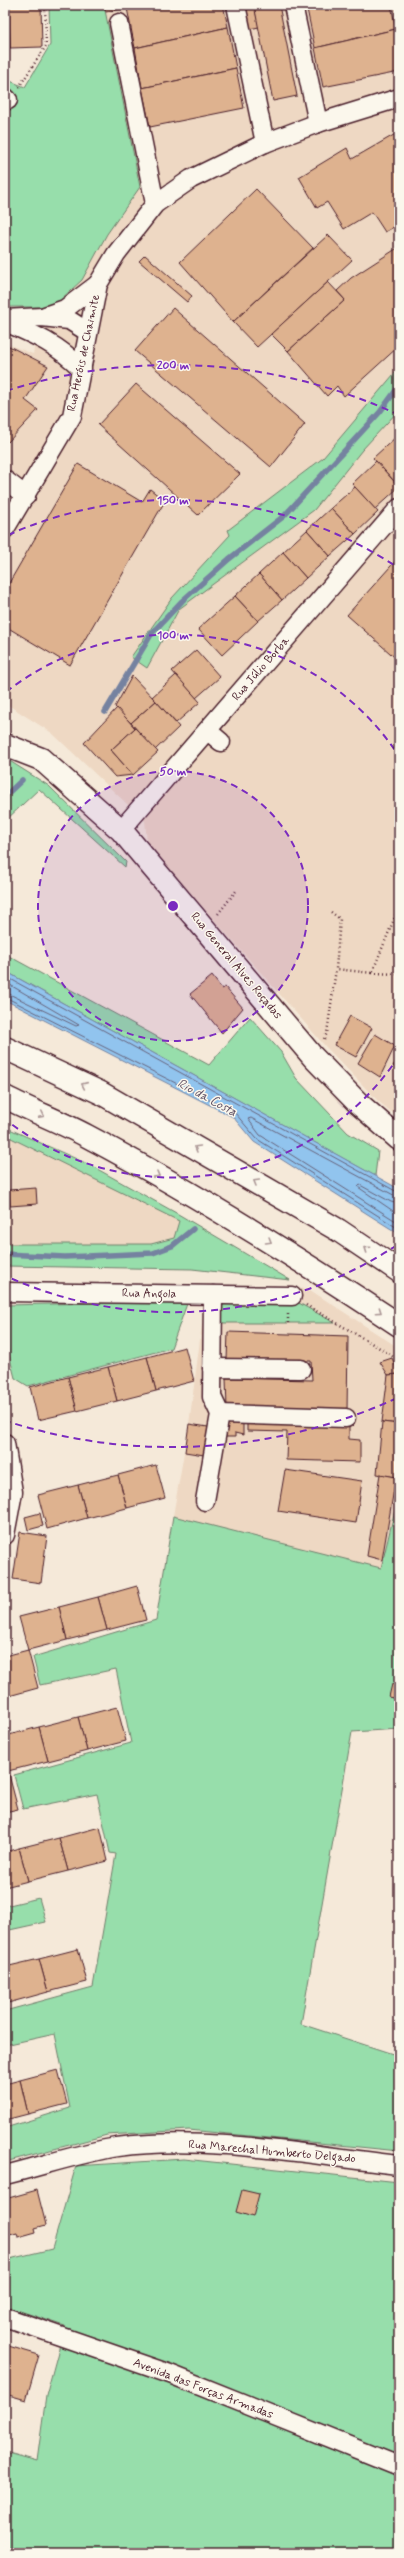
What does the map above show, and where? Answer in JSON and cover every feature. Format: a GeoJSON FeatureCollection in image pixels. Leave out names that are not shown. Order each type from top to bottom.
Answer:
{"type":"FeatureCollection","features":[{"type":"Feature","properties":{"kind":"main road","name":"Rua General Alves Roçadas"},"geometry":{"type":"LineString","coordinates":[[5,730],[41,759],[122,830],[313,1057],[358,1103],[399,1139]]}},
{"type":"Feature","properties":{"kind":"main road","name":"Rua General Alves Roçadas"},"geometry":{"type":"LineString","coordinates":[[5,745],[41,759]]}},
{"type":"Feature","properties":{"kind":"main road"},"geometry":{"type":"LineString","coordinates":[[5,1048],[101,1093],[338,1230],[399,1271]]}},
{"type":"Feature","properties":{"kind":"main road"},"geometry":{"type":"LineString","coordinates":[[6,1097],[86,1135],[208,1204],[316,1270],[399,1325]]}},
{"type":"Feature","properties":{"kind":"street"},"geometry":{"type":"LineString","coordinates":[[236,5],[265,143]]}},
{"type":"Feature","properties":{"kind":"street"},"geometry":{"type":"LineString","coordinates":[[293,5],[318,123]]}},
{"type":"Feature","properties":{"kind":"street"},"geometry":{"type":"LineString","coordinates":[[119,23],[155,204]]}},
{"type":"Feature","properties":{"kind":"street","name":"Rua Heróis de Chaimite"},"geometry":{"type":"LineString","coordinates":[[5,529],[26,496],[72,416],[98,284],[116,254],[155,204],[191,179],[265,143],[318,123],[399,98]]}},
{"type":"Feature","properties":{"kind":"street"},"geometry":{"type":"LineString","coordinates":[[42,317],[65,309],[98,284]]}},
{"type":"Feature","properties":{"kind":"street"},"geometry":{"type":"LineString","coordinates":[[5,319],[42,317],[69,320],[88,332]]}},
{"type":"Feature","properties":{"kind":"street"},"geometry":{"type":"LineString","coordinates":[[5,322],[43,339],[65,351],[82,369]]}},
{"type":"Feature","properties":{"kind":"street"},"geometry":{"type":"LineString","coordinates":[[43,339],[69,339],[88,332]]}},
{"type":"Feature","properties":{"kind":"street"},"geometry":{"type":"LineString","coordinates":[[5,480],[26,496]]}},
{"type":"Feature","properties":{"kind":"street","name":"Rua Júlio Borba"},"geometry":{"type":"LineString","coordinates":[[122,830],[215,737],[399,508]]}},
{"type":"Feature","properties":{"kind":"street","name":"Rua Angola"},"geometry":{"type":"LineString","coordinates":[[5,1292],[292,1296]]}},
{"type":"Feature","properties":{"kind":"street"},"geometry":{"type":"LineString","coordinates":[[205,1501],[220,1414],[212,1397],[213,1295]]}},
{"type":"Feature","properties":{"kind":"street"},"geometry":{"type":"LineString","coordinates":[[212,1368],[301,1369]]}},
{"type":"Feature","properties":{"kind":"street"},"geometry":{"type":"LineString","coordinates":[[220,1414],[346,1418]]}},
{"type":"Feature","properties":{"kind":"street"},"geometry":{"type":"LineString","coordinates":[[5,1443],[13,1492],[5,1535]]}},
{"type":"Feature","properties":{"kind":"street","name":"Rua Marechal Humberto Delgado"},"geometry":{"type":"LineString","coordinates":[[5,2175],[117,2147],[181,2144],[247,2148],[399,2165]]}},
{"type":"Feature","properties":{"kind":"street","name":"Avenida das Forças Armadas"},"geometry":{"type":"LineString","coordinates":[[5,2318],[170,2374],[399,2466]]}},
{"type":"Feature","properties":{"kind":"path"},"geometry":{"type":"LineString","coordinates":[[7,98],[29,73],[46,46],[45,5]]}},
{"type":"Feature","properties":{"kind":"path"},"geometry":{"type":"LineString","coordinates":[[205,929],[236,892]]}},
{"type":"Feature","properties":{"kind":"path"},"geometry":{"type":"LineString","coordinates":[[313,1057],[327,1033],[336,969],[340,920],[331,912]]}},
{"type":"Feature","properties":{"kind":"path"},"geometry":{"type":"LineString","coordinates":[[372,973],[398,912]]}},
{"type":"Feature","properties":{"kind":"path"},"geometry":{"type":"LineString","coordinates":[[336,969],[399,974]]}},
{"type":"Feature","properties":{"kind":"path"},"geometry":{"type":"LineString","coordinates":[[292,1296],[390,1354],[399,1362]]}},
{"type":"Feature","properties":{"kind":"shaded area"},"geometry":{"type":"Polygon","coordinates":[[[104,5],[399,5],[399,1118],[378,1101],[326,1047],[179,880],[147,842],[145,821],[52,733],[5,703],[5,343],[33,354],[42,307],[58,302],[82,280],[107,234],[104,5]]]}},
{"type":"Feature","properties":{"kind":"shaded area"},"geometry":{"type":"Polygon","coordinates":[[[5,1135],[179,1220],[174,1238],[151,1244],[5,1244],[5,1135]]]}},
{"type":"Feature","properties":{"kind":"shaded area"},"geometry":{"type":"Polygon","coordinates":[[[307,1288],[399,1348],[399,1490],[381,1568],[173,1516],[189,1424],[205,1302],[307,1288]]]}},
{"type":"Feature","properties":{"kind":"green space"},"geometry":{"type":"Polygon","coordinates":[[[49,5],[104,5],[140,187],[107,234],[82,280],[58,302],[42,307],[9,307],[5,305],[5,79],[25,87],[50,45],[49,5]]]}},
{"type":"Feature","properties":{"kind":"green space"},"geometry":{"type":"Polygon","coordinates":[[[399,368],[399,410],[362,450],[314,510],[179,609],[147,668],[131,657],[172,598],[230,535],[228,530],[323,458],[399,368]]]}},
{"type":"Feature","properties":{"kind":"green space"},"geometry":{"type":"Polygon","coordinates":[[[5,758],[49,786],[126,862],[125,867],[39,789],[5,821],[5,758]]]}},
{"type":"Feature","properties":{"kind":"green space"},"geometry":{"type":"Polygon","coordinates":[[[5,954],[209,1065],[250,1017],[281,1052],[296,1078],[348,1133],[378,1151],[375,1176],[5,971],[5,954]]]}},
{"type":"Feature","properties":{"kind":"green space"},"geometry":{"type":"Polygon","coordinates":[[[5,1127],[90,1165],[178,1214],[290,1280],[192,1269],[5,1266],[5,1244],[151,1244],[174,1238],[179,1221],[5,1135],[5,1127]]]}},
{"type":"Feature","properties":{"kind":"green space"},"geometry":{"type":"Polygon","coordinates":[[[188,1301],[171,1348],[28,1386],[15,1378],[5,1339],[5,1305],[188,1301]]]}},
{"type":"Feature","properties":{"kind":"green space"},"geometry":{"type":"Polygon","coordinates":[[[297,1302],[335,1323],[217,1323],[219,1304],[297,1302]]]}},
{"type":"Feature","properties":{"kind":"green space"},"geometry":{"type":"Polygon","coordinates":[[[399,1493],[399,1729],[352,1732],[301,2024],[399,2056],[399,2151],[189,2130],[107,2135],[5,2162],[5,2128],[70,2108],[55,2034],[5,2045],[5,2011],[93,1987],[116,1854],[110,1853],[97,1794],[23,1809],[14,1775],[131,1743],[116,1669],[40,1685],[33,1657],[156,1620],[173,1516],[381,1568],[399,1493]]]}},
{"type":"Feature","properties":{"kind":"green space"},"geometry":{"type":"Polygon","coordinates":[[[39,1898],[46,1922],[5,1931],[5,1906],[39,1898]]]}},
{"type":"Feature","properties":{"kind":"green space"},"geometry":{"type":"Polygon","coordinates":[[[184,2159],[399,2182],[399,2553],[5,2553],[5,2452],[37,2461],[46,2396],[65,2326],[5,2306],[5,2260],[52,2249],[76,2166],[184,2159]]]}},
{"type":"Feature","properties":{"kind":"water","name":"Rio da Costa"},"geometry":{"type":"Polygon","coordinates":[[[5,971],[399,1189],[399,1234],[254,1142],[233,1117],[5,1000],[5,971]]]}},
{"type":"Feature","properties":{"kind":"building"},"geometry":{"type":"Polygon","coordinates":[[[5,5],[9,5],[10,48],[5,48],[5,5]]]}},
{"type":"Feature","properties":{"kind":"building"},"geometry":{"type":"Polygon","coordinates":[[[9,5],[41,5],[42,47],[10,48],[9,5]]]}},
{"type":"Feature","properties":{"kind":"building"},"geometry":{"type":"Polygon","coordinates":[[[104,5],[142,5],[106,12],[104,5]]]}},
{"type":"Feature","properties":{"kind":"building"},"geometry":{"type":"Polygon","coordinates":[[[142,5],[223,5],[228,27],[135,48],[127,8],[142,5]]]}},
{"type":"Feature","properties":{"kind":"building"},"geometry":{"type":"Polygon","coordinates":[[[245,5],[254,5],[259,27],[249,29],[245,5]]]}},
{"type":"Feature","properties":{"kind":"building"},"geometry":{"type":"Polygon","coordinates":[[[254,5],[279,5],[297,96],[273,101],[254,5]]]}},
{"type":"Feature","properties":{"kind":"building"},"geometry":{"type":"Polygon","coordinates":[[[307,5],[325,5],[307,9],[307,5]]]}},
{"type":"Feature","properties":{"kind":"building"},"geometry":{"type":"Polygon","coordinates":[[[325,5],[391,5],[396,29],[315,48],[307,9],[325,5]]]}},
{"type":"Feature","properties":{"kind":"building"},"geometry":{"type":"Polygon","coordinates":[[[228,27],[236,68],[142,88],[135,48],[228,27]]]}},
{"type":"Feature","properties":{"kind":"building"},"geometry":{"type":"Polygon","coordinates":[[[396,29],[399,43],[399,72],[323,87],[315,48],[396,29]]]}},
{"type":"Feature","properties":{"kind":"building"},"geometry":{"type":"Polygon","coordinates":[[[236,68],[244,108],[150,127],[142,88],[236,68]]]}},
{"type":"Feature","properties":{"kind":"building"},"geometry":{"type":"Polygon","coordinates":[[[399,132],[399,224],[385,232],[372,212],[344,229],[327,202],[317,208],[299,177],[347,148],[352,159],[399,132]]]}},
{"type":"Feature","properties":{"kind":"building"},"geometry":{"type":"Polygon","coordinates":[[[256,189],[313,248],[233,322],[180,262],[256,189]]]}},
{"type":"Feature","properties":{"kind":"building"},"geometry":{"type":"Polygon","coordinates":[[[328,235],[352,260],[257,347],[233,322],[328,235]]]}},
{"type":"Feature","properties":{"kind":"building"},"geometry":{"type":"Polygon","coordinates":[[[399,247],[399,346],[344,396],[337,386],[327,396],[288,351],[345,300],[337,291],[351,278],[399,247]]]}},
{"type":"Feature","properties":{"kind":"building"},"geometry":{"type":"Polygon","coordinates":[[[145,255],[192,296],[187,302],[139,261],[145,255]]]}},
{"type":"Feature","properties":{"kind":"building"},"geometry":{"type":"Polygon","coordinates":[[[328,282],[345,300],[288,351],[271,334],[328,282]]]}},
{"type":"Feature","properties":{"kind":"building"},"geometry":{"type":"Polygon","coordinates":[[[173,308],[305,424],[271,467],[135,351],[173,308]]]}},
{"type":"Feature","properties":{"kind":"building"},"geometry":{"type":"Polygon","coordinates":[[[5,344],[48,366],[25,400],[38,410],[8,442],[5,439],[5,344]]]}},
{"type":"Feature","properties":{"kind":"building"},"geometry":{"type":"Polygon","coordinates":[[[136,384],[240,474],[198,515],[98,425],[136,384]]]}},
{"type":"Feature","properties":{"kind":"building"},"geometry":{"type":"Polygon","coordinates":[[[397,436],[399,481],[396,483],[373,458],[397,436]]]}},
{"type":"Feature","properties":{"kind":"building"},"geometry":{"type":"Polygon","coordinates":[[[376,461],[399,487],[375,509],[352,484],[376,461]]]}},
{"type":"Feature","properties":{"kind":"building"},"geometry":{"type":"Polygon","coordinates":[[[78,464],[142,502],[150,489],[165,501],[70,665],[5,626],[5,590],[78,464]]]}},
{"type":"Feature","properties":{"kind":"building"},"geometry":{"type":"Polygon","coordinates":[[[355,487],[378,512],[355,534],[331,508],[355,487]]]}},
{"type":"Feature","properties":{"kind":"building"},"geometry":{"type":"Polygon","coordinates":[[[331,508],[355,534],[330,556],[307,530],[331,508]]]}},
{"type":"Feature","properties":{"kind":"building"},"geometry":{"type":"Polygon","coordinates":[[[307,530],[330,556],[306,578],[283,552],[307,530]]]}},
{"type":"Feature","properties":{"kind":"building"},"geometry":{"type":"Polygon","coordinates":[[[283,552],[306,578],[282,600],[259,574],[283,552]]]}},
{"type":"Feature","properties":{"kind":"building"},"geometry":{"type":"Polygon","coordinates":[[[399,557],[399,661],[347,615],[399,557]]]}},
{"type":"Feature","properties":{"kind":"building"},"geometry":{"type":"Polygon","coordinates":[[[259,574],[282,600],[258,621],[235,596],[259,574]]]}},
{"type":"Feature","properties":{"kind":"building"},"geometry":{"type":"Polygon","coordinates":[[[235,596],[258,621],[222,655],[198,629],[235,596]]]}},
{"type":"Feature","properties":{"kind":"building"},"geometry":{"type":"Polygon","coordinates":[[[196,650],[220,677],[196,698],[172,671],[196,650]]]}},
{"type":"Feature","properties":{"kind":"building"},"geometry":{"type":"Polygon","coordinates":[[[176,675],[200,702],[176,723],[152,697],[176,675]]]}},
{"type":"Feature","properties":{"kind":"building"},"geometry":{"type":"Polygon","coordinates":[[[132,676],[156,701],[131,723],[115,707],[132,676]]]}},
{"type":"Feature","properties":{"kind":"building"},"geometry":{"type":"Polygon","coordinates":[[[156,701],[179,727],[155,750],[131,723],[156,701]]]}},
{"type":"Feature","properties":{"kind":"building"},"geometry":{"type":"Polygon","coordinates":[[[117,708],[135,728],[111,750],[133,775],[115,777],[84,743],[117,708]]]}},
{"type":"Feature","properties":{"kind":"building"},"geometry":{"type":"Polygon","coordinates":[[[135,728],[158,752],[133,775],[111,750],[135,728]]]}},
{"type":"Feature","properties":{"kind":"building"},"geometry":{"type":"Polygon","coordinates":[[[212,976],[222,989],[225,987],[243,1008],[222,1033],[190,994],[212,976]]]}},
{"type":"Feature","properties":{"kind":"building"},"geometry":{"type":"Polygon","coordinates":[[[350,1016],[372,1028],[356,1057],[334,1045],[350,1016]]]}},
{"type":"Feature","properties":{"kind":"building"},"geometry":{"type":"Polygon","coordinates":[[[375,1034],[395,1046],[380,1077],[358,1063],[375,1034]]]}},
{"type":"Feature","properties":{"kind":"building"},"geometry":{"type":"Polygon","coordinates":[[[399,1056],[399,1069],[393,1066],[399,1056]]]}},
{"type":"Feature","properties":{"kind":"building"},"geometry":{"type":"Polygon","coordinates":[[[36,1188],[37,1204],[10,1206],[9,1190],[36,1188]]]}},
{"type":"Feature","properties":{"kind":"building"},"geometry":{"type":"Polygon","coordinates":[[[228,1332],[348,1336],[347,1412],[227,1409],[226,1378],[312,1380],[311,1361],[227,1360],[228,1332]]]}},
{"type":"Feature","properties":{"kind":"building"},"geometry":{"type":"Polygon","coordinates":[[[185,1347],[194,1381],[156,1391],[147,1357],[185,1347]]]}},
{"type":"Feature","properties":{"kind":"building"},"geometry":{"type":"Polygon","coordinates":[[[147,1357],[156,1391],[117,1401],[108,1367],[147,1357]]]}},
{"type":"Feature","properties":{"kind":"building"},"geometry":{"type":"Polygon","coordinates":[[[5,1358],[10,1376],[5,1377],[5,1358]]]}},
{"type":"Feature","properties":{"kind":"building"},"geometry":{"type":"Polygon","coordinates":[[[392,1358],[399,1374],[388,1375],[380,1362],[392,1358]]]}},
{"type":"Feature","properties":{"kind":"building"},"geometry":{"type":"Polygon","coordinates":[[[108,1367],[117,1401],[77,1411],[68,1377],[108,1367]]]}},
{"type":"Feature","properties":{"kind":"building"},"geometry":{"type":"Polygon","coordinates":[[[399,1374],[399,1424],[382,1422],[388,1375],[399,1374]]]}},
{"type":"Feature","properties":{"kind":"building"},"geometry":{"type":"Polygon","coordinates":[[[68,1377],[77,1411],[38,1420],[30,1387],[68,1377]]]}},
{"type":"Feature","properties":{"kind":"building"},"geometry":{"type":"Polygon","coordinates":[[[247,1418],[349,1422],[349,1439],[360,1440],[360,1462],[286,1460],[287,1432],[247,1431],[247,1418]]]}},
{"type":"Feature","properties":{"kind":"building"},"geometry":{"type":"Polygon","coordinates":[[[222,1421],[243,1421],[243,1435],[235,1433],[235,1437],[222,1437],[222,1421]]]}},
{"type":"Feature","properties":{"kind":"building"},"geometry":{"type":"Polygon","coordinates":[[[382,1422],[399,1424],[399,1462],[396,1477],[377,1474],[382,1422]]]}},
{"type":"Feature","properties":{"kind":"building"},"geometry":{"type":"Polygon","coordinates":[[[189,1424],[208,1427],[204,1455],[185,1452],[189,1424]]]}},
{"type":"Feature","properties":{"kind":"building"},"geometry":{"type":"Polygon","coordinates":[[[156,1465],[165,1498],[127,1508],[118,1475],[156,1465]]]}},
{"type":"Feature","properties":{"kind":"building"},"geometry":{"type":"Polygon","coordinates":[[[285,1470],[362,1481],[356,1523],[278,1511],[285,1470]]]}},
{"type":"Feature","properties":{"kind":"building"},"geometry":{"type":"Polygon","coordinates":[[[380,1474],[396,1477],[382,1560],[367,1556],[380,1474]]]}},
{"type":"Feature","properties":{"kind":"building"},"geometry":{"type":"Polygon","coordinates":[[[118,1475],[127,1508],[87,1518],[78,1485],[118,1475]]]}},
{"type":"Feature","properties":{"kind":"building"},"geometry":{"type":"Polygon","coordinates":[[[78,1485],[87,1518],[47,1529],[38,1495],[78,1485]]]}},
{"type":"Feature","properties":{"kind":"building"},"geometry":{"type":"Polygon","coordinates":[[[40,1513],[43,1526],[28,1530],[25,1517],[40,1513]]]}},
{"type":"Feature","properties":{"kind":"building"},"geometry":{"type":"Polygon","coordinates":[[[20,1532],[47,1536],[41,1583],[13,1579],[20,1532]]]}},
{"type":"Feature","properties":{"kind":"building"},"geometry":{"type":"Polygon","coordinates":[[[137,1586],[146,1620],[107,1630],[98,1597],[137,1586]]]}},
{"type":"Feature","properties":{"kind":"building"},"geometry":{"type":"Polygon","coordinates":[[[98,1597],[107,1630],[67,1640],[59,1607],[98,1597]]]}},
{"type":"Feature","properties":{"kind":"building"},"geometry":{"type":"Polygon","coordinates":[[[59,1607],[67,1640],[28,1650],[19,1617],[59,1607]]]}},
{"type":"Feature","properties":{"kind":"building"},"geometry":{"type":"Polygon","coordinates":[[[28,1650],[38,1688],[5,1697],[5,1656],[28,1650]]]}},
{"type":"Feature","properties":{"kind":"building"},"geometry":{"type":"Polygon","coordinates":[[[392,1684],[399,1685],[399,1699],[389,1697],[392,1684]]]}},
{"type":"Feature","properties":{"kind":"building"},"geometry":{"type":"Polygon","coordinates":[[[117,1707],[126,1741],[87,1751],[78,1717],[117,1707]]]}},
{"type":"Feature","properties":{"kind":"building"},"geometry":{"type":"Polygon","coordinates":[[[78,1717],[87,1751],[48,1761],[39,1727],[78,1717]]]}},
{"type":"Feature","properties":{"kind":"building"},"geometry":{"type":"Polygon","coordinates":[[[39,1727],[48,1761],[8,1771],[5,1760],[5,1736],[39,1727]]]}},
{"type":"Feature","properties":{"kind":"building"},"geometry":{"type":"Polygon","coordinates":[[[8,1771],[18,1809],[5,1812],[5,1772],[8,1771]]]}},
{"type":"Feature","properties":{"kind":"building"},"geometry":{"type":"Polygon","coordinates":[[[100,1827],[108,1861],[68,1871],[59,1838],[100,1827]]]}},
{"type":"Feature","properties":{"kind":"building"},"geometry":{"type":"Polygon","coordinates":[[[59,1838],[68,1871],[28,1881],[19,1848],[59,1838]]]}},
{"type":"Feature","properties":{"kind":"building"},"geometry":{"type":"Polygon","coordinates":[[[19,1848],[28,1881],[5,1887],[5,1852],[19,1848]]]}},
{"type":"Feature","properties":{"kind":"building"},"geometry":{"type":"Polygon","coordinates":[[[78,1949],[87,1982],[48,1992],[39,1959],[78,1949]]]}},
{"type":"Feature","properties":{"kind":"building"},"geometry":{"type":"Polygon","coordinates":[[[39,1959],[48,1992],[8,2003],[5,1992],[5,1967],[39,1959]]]}},
{"type":"Feature","properties":{"kind":"building"},"geometry":{"type":"Polygon","coordinates":[[[58,2070],[67,2104],[28,2114],[20,2080],[58,2070]]]}},
{"type":"Feature","properties":{"kind":"building"},"geometry":{"type":"Polygon","coordinates":[[[20,2080],[28,2114],[5,2120],[5,2084],[20,2080]]]}},
{"type":"Feature","properties":{"kind":"building"},"geometry":{"type":"Polygon","coordinates":[[[37,2190],[46,2225],[35,2228],[36,2232],[18,2237],[17,2233],[6,2236],[5,2199],[37,2190]]]}},
{"type":"Feature","properties":{"kind":"building"},"geometry":{"type":"Polygon","coordinates":[[[242,2190],[259,2194],[253,2217],[236,2212],[242,2190]]]}},
{"type":"Feature","properties":{"kind":"building"},"geometry":{"type":"Polygon","coordinates":[[[5,2345],[39,2355],[26,2400],[5,2394],[5,2345]]]}},
{"type":"Feature","properties":{"kind":"waterway"},"geometry":{"type":"LineString","coordinates":[[105,712],[152,633],[182,601],[229,559],[284,516],[380,412],[399,386]]}},
{"type":"Feature","properties":{"kind":"waterway"},"geometry":{"type":"LineString","coordinates":[[5,796],[22,780]]}},
{"type":"Feature","properties":{"kind":"waterway"},"geometry":{"type":"LineString","coordinates":[[5,1254],[65,1257],[153,1253],[172,1246],[193,1229]]}}]}
